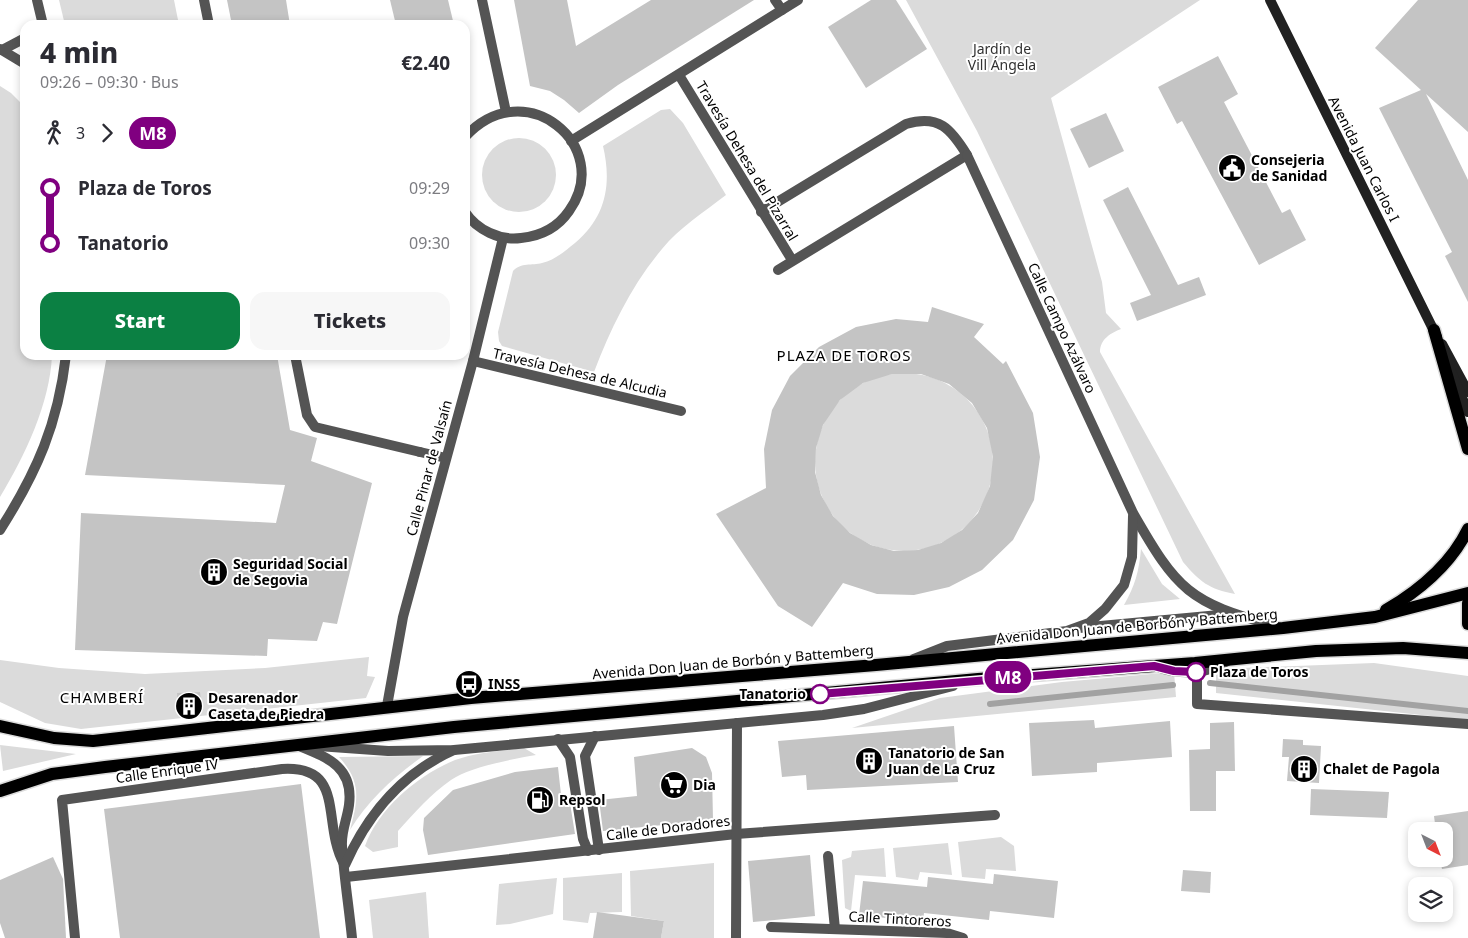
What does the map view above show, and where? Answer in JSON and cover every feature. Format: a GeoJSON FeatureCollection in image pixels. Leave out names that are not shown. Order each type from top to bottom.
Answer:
{"type":"FeatureCollection","features":[{"type":"Feature","properties":{"kind":"main road","name":"Avenida Juan Carlos I"},"geometry":{"type":"LineString","coordinates":[[1270,0],[1434,330],[1468,392]]}},
{"type":"Feature","properties":{"kind":"main road","name":"Avenida Juan Carlos I"},"geometry":{"type":"LineString","coordinates":[[1434,330],[1468,412]]}},
{"type":"Feature","properties":{"kind":"main road"},"geometry":{"type":"LineString","coordinates":[[1434,330],[1468,448]]}},
{"type":"Feature","properties":{"kind":"main road"},"geometry":{"type":"LineString","coordinates":[[1375,617],[1409,595],[1436,573],[1453,554],[1468,529]]}},
{"type":"Feature","properties":{"kind":"main road","name":"Avenida Don Juan de Borbón y Battemberg"},"geometry":{"type":"LineString","coordinates":[[0,726],[54,738],[93,741],[387,706],[1283,628],[1375,617],[1468,593]]}},
{"type":"Feature","properties":{"kind":"main road"},"geometry":{"type":"LineString","coordinates":[[1468,603],[1468,624]]}},
{"type":"Feature","properties":{"kind":"main road"},"geometry":{"type":"LineString","coordinates":[[0,791],[52,774],[454,727],[978,679],[1154,666],[1316,651],[1403,648],[1468,653]]}},
{"type":"Feature","properties":{"kind":"street"},"geometry":{"type":"LineString","coordinates":[[36,0],[42,20]]}},
{"type":"Feature","properties":{"kind":"street"},"geometry":{"type":"LineString","coordinates":[[204,0],[208,20]]}},
{"type":"Feature","properties":{"kind":"street"},"geometry":{"type":"LineString","coordinates":[[482,0],[506,112]]}},
{"type":"Feature","properties":{"kind":"street"},"geometry":{"type":"LineString","coordinates":[[776,0],[782,10]]}},
{"type":"Feature","properties":{"kind":"street"},"geometry":{"type":"LineString","coordinates":[[571,141],[798,0]]}},
{"type":"Feature","properties":{"kind":"street"},"geometry":{"type":"LineString","coordinates":[[1,50],[20,40]]}},
{"type":"Feature","properties":{"kind":"street"},"geometry":{"type":"LineString","coordinates":[[1,50],[20,61]]}},
{"type":"Feature","properties":{"kind":"street","name":"Travesía Dehesa del Pizarral"},"geometry":{"type":"LineString","coordinates":[[679,75],[792,260]]}},
{"type":"Feature","properties":{"kind":"street"},"geometry":{"type":"LineString","coordinates":[[470,132],[490,116],[506,112],[521,111],[543,116],[562,129],[571,141],[578,156],[581,172],[580,189],[574,205],[564,218],[551,229],[536,236],[519,239],[503,238],[478,226],[470,217]]}},
{"type":"Feature","properties":{"kind":"street","name":"Calle Campo Azálvaro"},"geometry":{"type":"LineString","coordinates":[[761,212],[906,124],[922,119],[946,127],[954,135],[967,155],[1133,513],[1156,553],[1181,585],[1198,599],[1230,614]]}},
{"type":"Feature","properties":{"kind":"street"},"geometry":{"type":"LineString","coordinates":[[778,270],[967,155]]}},
{"type":"Feature","properties":{"kind":"street","name":"Calle Pinar de Valsaín"},"geometry":{"type":"LineString","coordinates":[[387,706],[403,617],[503,238]]}},
{"type":"Feature","properties":{"kind":"street"},"geometry":{"type":"LineString","coordinates":[[0,530],[29,482],[50,434],[61,395],[65,360]]}},
{"type":"Feature","properties":{"kind":"street"},"geometry":{"type":"LineString","coordinates":[[296,360],[307,415],[315,427],[446,458]]}},
{"type":"Feature","properties":{"kind":"street","name":"Travesía Dehesa de Alcudia"},"geometry":{"type":"LineString","coordinates":[[472,361],[610,392],[682,411]]}},
{"type":"Feature","properties":{"kind":"street","name":"Calle Campo Azálvaro"},"geometry":{"type":"LineString","coordinates":[[1078,628],[1101,613],[1124,585],[1133,552],[1133,513]]}},
{"type":"Feature","properties":{"kind":"street"},"geometry":{"type":"LineString","coordinates":[[908,662],[947,646],[1078,628],[1230,614],[1283,628]]}},
{"type":"Feature","properties":{"kind":"street"},"geometry":{"type":"LineString","coordinates":[[1154,666],[1178,672],[1197,672],[1220,666],[1231,658]]}},
{"type":"Feature","properties":{"kind":"street"},"geometry":{"type":"LineString","coordinates":[[1197,672],[1197,704],[1468,724]]}},
{"type":"Feature","properties":{"kind":"street"},"geometry":{"type":"LineString","coordinates":[[296,745],[373,750],[454,750],[823,715],[864,709],[978,679]]}},
{"type":"Feature","properties":{"kind":"street"},"geometry":{"type":"LineString","coordinates":[[736,938],[737,723]]}},
{"type":"Feature","properties":{"kind":"street"},"geometry":{"type":"LineString","coordinates":[[595,736],[585,756],[599,850]]}},
{"type":"Feature","properties":{"kind":"street"},"geometry":{"type":"LineString","coordinates":[[558,739],[570,757],[583,839],[588,851]]}},
{"type":"Feature","properties":{"kind":"street"},"geometry":{"type":"LineString","coordinates":[[296,745],[329,758],[344,776],[349,797],[342,837],[352,938]]}},
{"type":"Feature","properties":{"kind":"street"},"geometry":{"type":"LineString","coordinates":[[345,866],[360,834],[384,800],[434,758],[454,750]]}},
{"type":"Feature","properties":{"kind":"street","name":"Calle Enrique IV"},"geometry":{"type":"LineString","coordinates":[[75,938],[62,800],[282,769],[303,769],[316,775],[326,787],[334,842],[345,866]]}},
{"type":"Feature","properties":{"kind":"street","name":"Calle de Doradores"},"geometry":{"type":"LineString","coordinates":[[346,877],[736,834],[995,815]]}},
{"type":"Feature","properties":{"kind":"street","name":"Calle Tintoreros"},"geometry":{"type":"LineString","coordinates":[[828,856],[835,929]]}},
{"type":"Feature","properties":{"kind":"street","name":"Calle Tintoreros"},"geometry":{"type":"LineString","coordinates":[[771,927],[947,933],[963,938]]}},
{"type":"Feature","properties":{"kind":"green space"},"geometry":{"type":"Polygon","coordinates":[[[59,0],[174,0],[178,20],[64,20],[59,0]]]}},
{"type":"Feature","properties":{"kind":"green space","name":"Jardín de Vill Ángela"},"geometry":{"type":"Polygon","coordinates":[[[906,0],[1200,0],[1051,98],[1102,282],[1106,313],[1121,329],[1104,340],[1100,347],[1100,352],[1235,594],[1218,590],[1206,584],[1183,562],[977,131],[906,0]]]}},
{"type":"Feature","properties":{"kind":"green space"},"geometry":{"type":"Polygon","coordinates":[[[0,86],[20,102],[20,360],[51,360],[47,392],[35,429],[0,497],[0,86]]]}},
{"type":"Feature","properties":{"kind":"green space"},"geometry":{"type":"Polygon","coordinates":[[[670,109],[683,123],[726,195],[676,234],[651,263],[623,308],[607,339],[594,372],[502,346],[499,341],[498,332],[513,271],[523,265],[538,264],[551,260],[560,255],[585,233],[594,222],[604,199],[607,174],[603,146],[661,110],[670,109]]]}},
{"type":"Feature","properties":{"kind":"green space"},"geometry":{"type":"Polygon","coordinates":[[[519,138],[540,144],[550,154],[556,175],[550,196],[540,206],[519,212],[498,206],[488,196],[482,175],[488,154],[498,144],[519,138]]]}},
{"type":"Feature","properties":{"kind":"green space"},"geometry":{"type":"Polygon","coordinates":[[[904,373],[938,380],[953,388],[967,399],[978,413],[986,428],[993,462],[986,496],[978,511],[967,525],[953,536],[938,544],[904,551],[870,544],[855,536],[841,525],[830,511],[822,496],[815,462],[822,428],[830,413],[841,399],[855,388],[870,380],[904,373]]]}},
{"type":"Feature","properties":{"kind":"green space"},"geometry":{"type":"Polygon","coordinates":[[[1141,549],[1162,584],[1180,599],[1124,605],[1136,578],[1141,549]]]}},
{"type":"Feature","properties":{"kind":"green space"},"geometry":{"type":"Polygon","coordinates":[[[369,657],[367,676],[375,677],[366,698],[81,729],[45,723],[0,702],[0,660],[59,668],[145,674],[265,668],[369,657]]]}},
{"type":"Feature","properties":{"kind":"green space"},"geometry":{"type":"Polygon","coordinates":[[[1374,663],[1468,676],[1468,720],[1216,693],[1216,669],[1374,663]]]}},
{"type":"Feature","properties":{"kind":"green space"},"geometry":{"type":"Polygon","coordinates":[[[1174,672],[1176,697],[852,728],[940,698],[1062,682],[1174,672]]]}},
{"type":"Feature","properties":{"kind":"green space"},"geometry":{"type":"Polygon","coordinates":[[[0,745],[76,754],[3,771],[0,745]]]}},
{"type":"Feature","properties":{"kind":"green space"},"geometry":{"type":"Polygon","coordinates":[[[524,748],[536,755],[480,767],[459,775],[444,785],[398,831],[398,847],[373,852],[365,846],[371,832],[390,806],[401,794],[427,774],[463,757],[524,748]]]}},
{"type":"Feature","properties":{"kind":"green space"},"geometry":{"type":"Polygon","coordinates":[[[423,756],[383,789],[365,808],[350,830],[356,800],[355,783],[352,775],[339,757],[423,756]]]}},
{"type":"Feature","properties":{"kind":"green space"},"geometry":{"type":"Polygon","coordinates":[[[1001,837],[1014,846],[1016,871],[986,869],[985,879],[962,877],[958,842],[1001,837]]]}},
{"type":"Feature","properties":{"kind":"green space"},"geometry":{"type":"Polygon","coordinates":[[[948,843],[952,875],[920,872],[918,880],[896,877],[893,848],[948,843]]]}},
{"type":"Feature","properties":{"kind":"green space"},"geometry":{"type":"Polygon","coordinates":[[[884,848],[886,877],[855,875],[851,911],[845,908],[842,860],[851,857],[852,851],[884,848]]]}},
{"type":"Feature","properties":{"kind":"green space"},"geometry":{"type":"Polygon","coordinates":[[[714,863],[714,938],[661,938],[664,921],[631,916],[630,871],[714,863]]]}},
{"type":"Feature","properties":{"kind":"green space"},"geometry":{"type":"Polygon","coordinates":[[[622,873],[622,912],[590,913],[588,923],[563,920],[563,878],[622,873]]]}},
{"type":"Feature","properties":{"kind":"green space"},"geometry":{"type":"Polygon","coordinates":[[[557,878],[553,914],[510,924],[496,925],[499,884],[557,878]]]}},
{"type":"Feature","properties":{"kind":"green space"},"geometry":{"type":"Polygon","coordinates":[[[426,892],[429,938],[373,938],[369,900],[426,892]]]}},
{"type":"Feature","properties":{"kind":"building"},"geometry":{"type":"Polygon","coordinates":[[[227,0],[286,0],[289,20],[231,20],[227,0]]]}},
{"type":"Feature","properties":{"kind":"building"},"geometry":{"type":"Polygon","coordinates":[[[390,0],[448,0],[453,20],[395,20],[390,0]]]}},
{"type":"Feature","properties":{"kind":"building"},"geometry":{"type":"Polygon","coordinates":[[[514,0],[567,0],[576,46],[651,0],[754,0],[618,85],[579,113],[550,91],[530,86],[514,0]]]}},
{"type":"Feature","properties":{"kind":"building"},"geometry":{"type":"Polygon","coordinates":[[[871,0],[896,0],[927,49],[866,88],[828,27],[871,0]]]}},
{"type":"Feature","properties":{"kind":"building"},"geometry":{"type":"Polygon","coordinates":[[[1418,0],[1468,0],[1468,132],[1426,94],[1468,180],[1468,302],[1445,256],[1452,252],[1379,108],[1421,90],[1375,48],[1418,0]]]}},
{"type":"Feature","properties":{"kind":"building","name":"Consejeria de Sanidad"},"geometry":{"type":"Polygon","coordinates":[[[1218,56],[1238,94],[1224,102],[1282,213],[1290,209],[1306,240],[1259,265],[1182,121],[1177,124],[1158,87],[1218,56]]]}},
{"type":"Feature","properties":{"kind":"building"},"geometry":{"type":"Polygon","coordinates":[[[1106,113],[1124,151],[1089,168],[1070,129],[1106,113]]]}},
{"type":"Feature","properties":{"kind":"building"},"geometry":{"type":"Polygon","coordinates":[[[1128,187],[1178,285],[1199,277],[1206,295],[1137,321],[1130,303],[1151,295],[1103,200],[1128,187]]]}},
{"type":"Feature","properties":{"kind":"building","name":"Plaza de Toros"},"geometry":{"type":"Polygon","coordinates":[[[932,307],[984,324],[974,337],[1003,364],[1006,361],[1033,413],[1040,457],[1034,500],[1013,540],[982,570],[949,587],[914,595],[877,594],[843,583],[812,627],[778,606],[716,514],[766,488],[764,449],[772,410],[790,376],[819,347],[856,327],[896,319],[928,322],[932,307]],[[892,374],[863,383],[840,400],[823,425],[816,448],[815,472],[821,495],[833,516],[850,533],[871,545],[894,551],[918,550],[941,543],[962,530],[978,513],[990,486],[993,457],[987,428],[972,403],[949,384],[921,374],[892,374]]]}},
{"type":"Feature","properties":{"kind":"building","name":"Seguridad Social de Segovia"},"geometry":{"type":"Polygon","coordinates":[[[106,360],[278,360],[290,430],[317,438],[311,461],[372,483],[337,624],[323,622],[317,641],[268,639],[267,656],[75,650],[81,513],[276,523],[285,485],[85,475],[106,360]]]}},
{"type":"Feature","properties":{"kind":"building","name":"Desarenador Caseta de Piedra"},"geometry":{"type":"Polygon","coordinates":[[[200,692],[202,711],[178,713],[177,693],[200,692]]]}},
{"type":"Feature","properties":{"kind":"building"},"geometry":{"type":"Polygon","coordinates":[[[1094,720],[1095,728],[1170,721],[1172,757],[1097,763],[1097,772],[1032,776],[1029,723],[1094,720]]]}},
{"type":"Feature","properties":{"kind":"building"},"geometry":{"type":"Polygon","coordinates":[[[1234,722],[1235,771],[1216,771],[1216,811],[1190,811],[1189,750],[1210,749],[1210,723],[1234,722]]]}},
{"type":"Feature","properties":{"kind":"building","name":"Tanatorio de San Juan de La Cruz"},"geometry":{"type":"Polygon","coordinates":[[[954,726],[958,782],[807,790],[806,775],[782,777],[778,741],[954,726]]]}},
{"type":"Feature","properties":{"kind":"building","name":"Chalet de Pagola"},"geometry":{"type":"Polygon","coordinates":[[[1283,739],[1303,740],[1303,745],[1321,746],[1319,783],[1287,781],[1289,757],[1282,757],[1283,739]]]}},
{"type":"Feature","properties":{"kind":"building","name":"Dia"},"geometry":{"type":"Polygon","coordinates":[[[692,748],[706,757],[712,773],[713,820],[603,831],[599,800],[637,796],[634,757],[692,748]]]}},
{"type":"Feature","properties":{"kind":"building"},"geometry":{"type":"Polygon","coordinates":[[[558,767],[562,804],[570,803],[575,834],[428,855],[423,830],[424,818],[453,790],[515,772],[558,767]]]}},
{"type":"Feature","properties":{"kind":"building"},"geometry":{"type":"Polygon","coordinates":[[[301,784],[320,938],[120,938],[104,809],[301,784]]]}},
{"type":"Feature","properties":{"kind":"building"},"geometry":{"type":"Polygon","coordinates":[[[1311,789],[1389,792],[1387,818],[1310,815],[1311,789]]]}},
{"type":"Feature","properties":{"kind":"building"},"geometry":{"type":"Polygon","coordinates":[[[1468,811],[1468,865],[1452,867],[1453,822],[1435,822],[1434,816],[1468,811]]]}},
{"type":"Feature","properties":{"kind":"building"},"geometry":{"type":"Polygon","coordinates":[[[810,855],[815,916],[753,922],[748,861],[810,855]]]}},
{"type":"Feature","properties":{"kind":"building"},"geometry":{"type":"Polygon","coordinates":[[[53,857],[63,879],[66,938],[5,938],[0,923],[0,880],[53,857]]]}},
{"type":"Feature","properties":{"kind":"building"},"geometry":{"type":"Polygon","coordinates":[[[1183,870],[1211,872],[1210,893],[1181,891],[1183,870]]]}},
{"type":"Feature","properties":{"kind":"building"},"geometry":{"type":"Polygon","coordinates":[[[994,874],[1058,881],[1054,918],[990,911],[989,920],[924,913],[923,922],[859,915],[863,881],[927,887],[928,877],[993,884],[994,874]]]}},
{"type":"Feature","properties":{"kind":"building"},"geometry":{"type":"Polygon","coordinates":[[[597,912],[664,921],[661,938],[593,938],[597,912]]]}},
{"type":"Feature","properties":{"kind":"waterway"},"geometry":{"type":"LineString","coordinates":[[1210,683],[1468,711]]}},
{"type":"Feature","properties":{"kind":"waterway"},"geometry":{"type":"LineString","coordinates":[[990,704],[1173,685]]}},
{"type":"Feature","properties":{"kind":"bus line","name":"M8"},"geometry":{"type":"LineString","coordinates":[[820,694],[978,679],[1154,666],[1174,671],[1196,672]]}},
{"type":"Feature","properties":{"kind":"place","name":"Consejeria de Sanidad"},"geometry":{"type":"Point","coordinates":[1232,168]}},
{"type":"Feature","properties":{"kind":"place","name":"Seguridad Social de Segovia"},"geometry":{"type":"Point","coordinates":[214,572]}},
{"type":"Feature","properties":{"kind":"place","name":"Plaza de Toros"},"geometry":{"type":"Point","coordinates":[1196,672]}},
{"type":"Feature","properties":{"kind":"place","name":"INSS"},"geometry":{"type":"Point","coordinates":[469,684]}},
{"type":"Feature","properties":{"kind":"place","name":"Tanatorio"},"geometry":{"type":"Point","coordinates":[820,694]}},
{"type":"Feature","properties":{"kind":"place","name":"Desarenador Caseta de Piedra"},"geometry":{"type":"Point","coordinates":[189,706]}},
{"type":"Feature","properties":{"kind":"place","name":"Tanatorio de San Juan de La Cruz"},"geometry":{"type":"Point","coordinates":[869,761]}},
{"type":"Feature","properties":{"kind":"place","name":"Chalet de Pagola"},"geometry":{"type":"Point","coordinates":[1304,769]}},
{"type":"Feature","properties":{"kind":"place","name":"Dia"},"geometry":{"type":"Point","coordinates":[674,785]}},
{"type":"Feature","properties":{"kind":"place","name":"Repsol"},"geometry":{"type":"Point","coordinates":[540,800]}},
{"type":"Feature","properties":{"kind":"district","name":"PLAZA DE TOROS"},"geometry":{"type":"Point","coordinates":[844,356]}},
{"type":"Feature","properties":{"kind":"district","name":"CHAMBERÍ"},"geometry":{"type":"Point","coordinates":[102,698]}}]}
